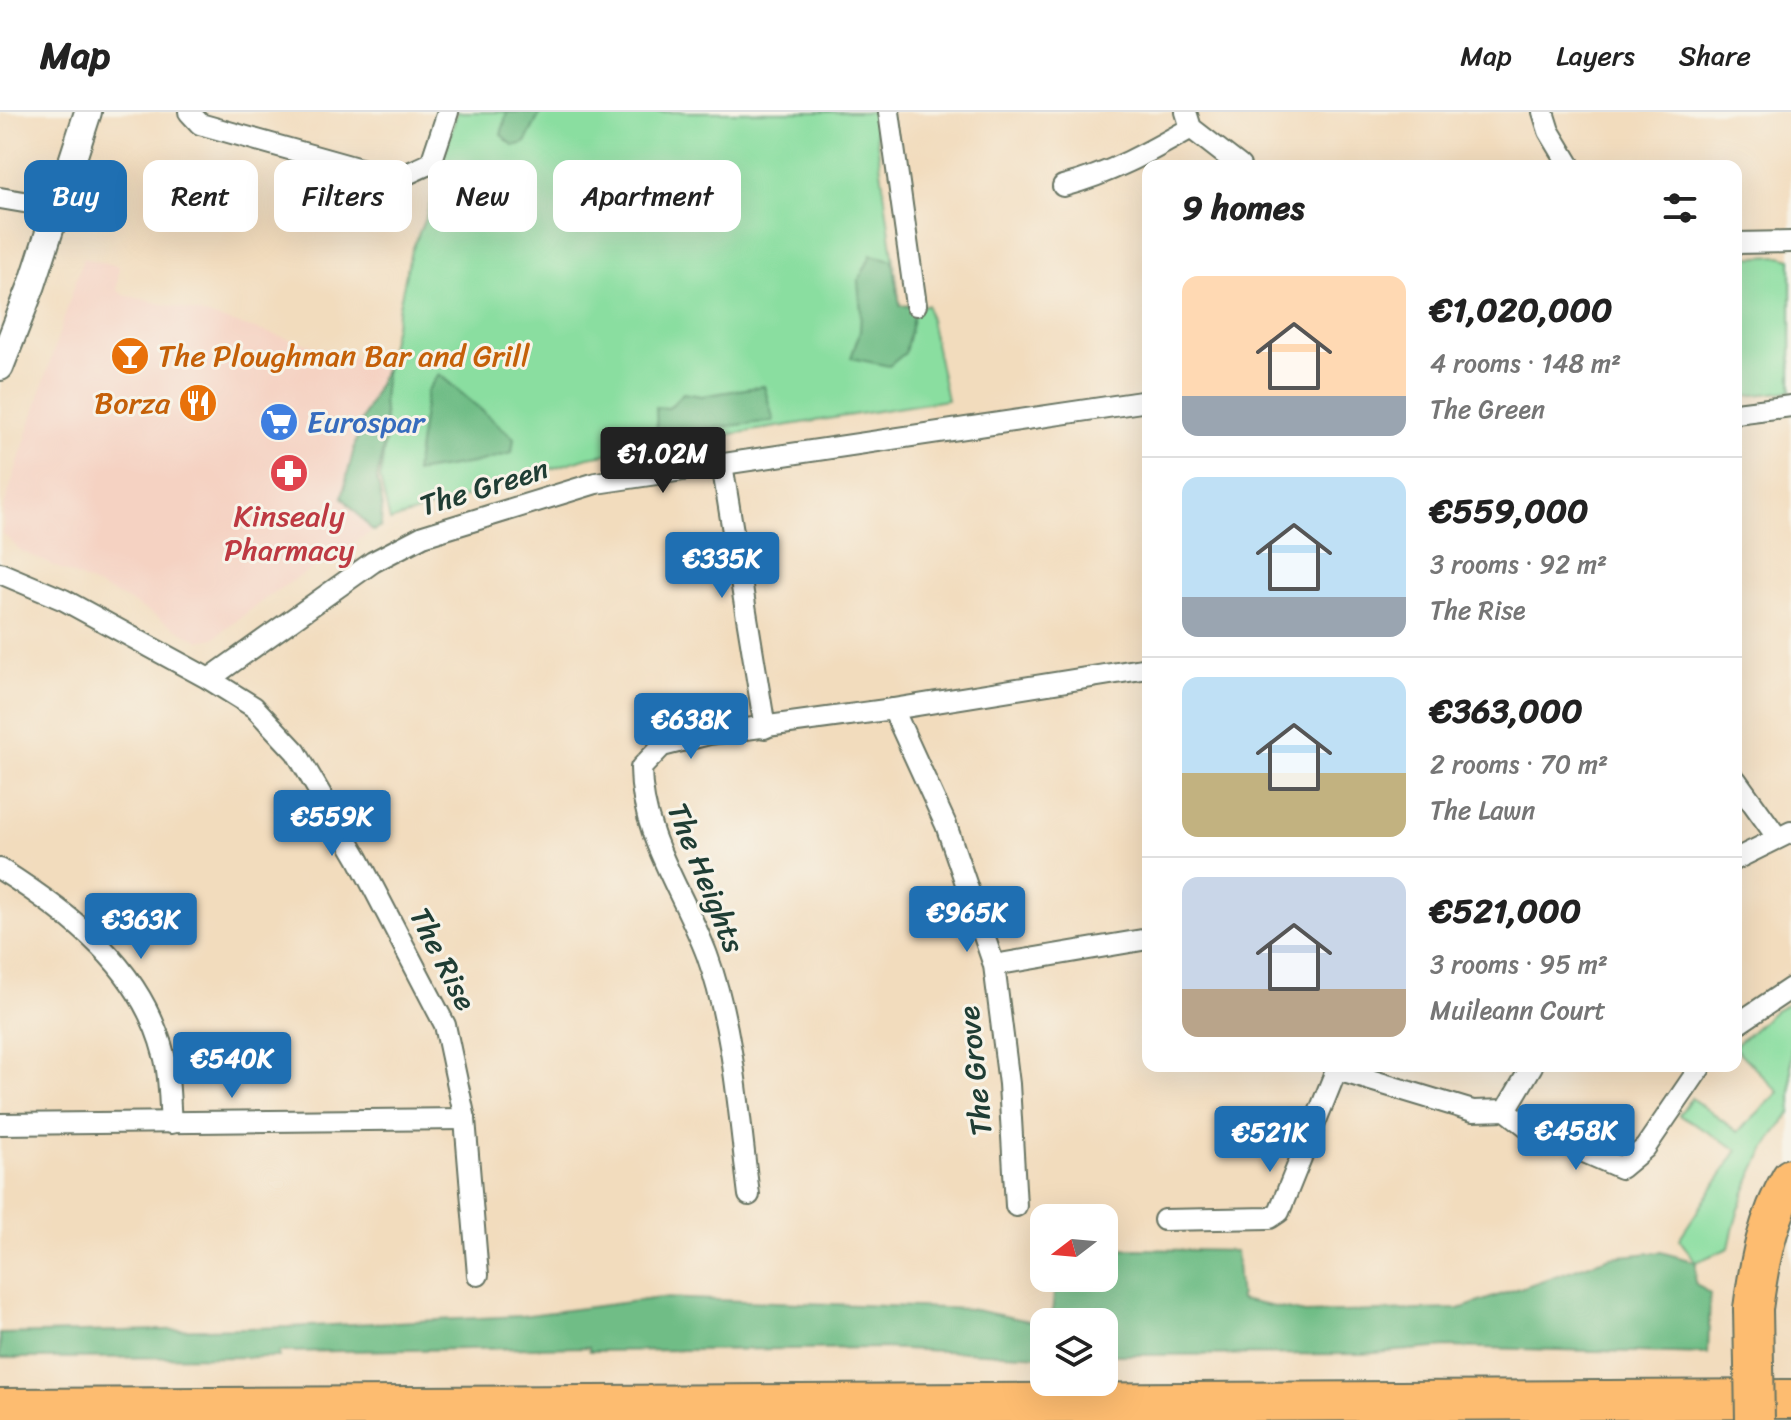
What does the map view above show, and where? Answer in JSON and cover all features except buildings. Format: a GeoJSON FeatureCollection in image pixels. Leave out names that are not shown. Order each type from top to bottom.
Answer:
{"type":"FeatureCollection","features":[{"type":"Feature","properties":{"kind":"highway"},"geometry":{"type":"LineString","coordinates":[[1755,1420],[1753,1309],[1771,1219],[1791,1178]]}},
{"type":"Feature","properties":{"kind":"highway"},"geometry":{"type":"LineString","coordinates":[[0,1408],[1791,1399]]}},
{"type":"Feature","properties":{"kind":"street"},"geometry":{"type":"LineString","coordinates":[[74,160],[88,112]]}},
{"type":"Feature","properties":{"kind":"street"},"geometry":{"type":"LineString","coordinates":[[189,112],[200,124],[396,179],[431,163],[448,112]]}},
{"type":"Feature","properties":{"kind":"street"},"geometry":{"type":"LineString","coordinates":[[889,112],[916,305]]}},
{"type":"Feature","properties":{"kind":"street"},"geometry":{"type":"LineString","coordinates":[[1543,112],[1549,131],[1566,160]]}},
{"type":"Feature","properties":{"kind":"street"},"geometry":{"type":"LineString","coordinates":[[1063,186],[1120,168],[1188,120],[1233,160]]}},
{"type":"Feature","properties":{"kind":"street"},"geometry":{"type":"LineString","coordinates":[[0,198],[24,202]]}},
{"type":"Feature","properties":{"kind":"street"},"geometry":{"type":"LineString","coordinates":[[0,367],[51,232]]}},
{"type":"Feature","properties":{"kind":"street"},"geometry":{"type":"LineString","coordinates":[[1742,243],[1791,242]]}},
{"type":"Feature","properties":{"kind":"street","name":"The Green"},"geometry":{"type":"LineString","coordinates":[[209,679],[373,562],[410,542],[596,483],[1142,402]]}},
{"type":"Feature","properties":{"kind":"street"},"geometry":{"type":"LineString","coordinates":[[1742,412],[1791,406]]}},
{"type":"Feature","properties":{"kind":"street"},"geometry":{"type":"LineString","coordinates":[[722,464],[765,728]]}},
{"type":"Feature","properties":{"kind":"street","name":"The Rise"},"geometry":{"type":"LineString","coordinates":[[0,573],[64,600],[209,679],[254,707],[296,752],[358,858],[445,1025],[465,1119],[478,1275]]}},
{"type":"Feature","properties":{"kind":"street","name":"The Heights"},"geometry":{"type":"LineString","coordinates":[[749,1195],[722,1015],[707,956],[656,842],[641,795],[641,768],[662,746],[709,734],[893,709],[1142,669]]}},
{"type":"Feature","properties":{"kind":"street","name":"The Grove"},"geometry":{"type":"LineString","coordinates":[[893,709],[946,825],[994,965],[1009,1084],[1016,1206]]}},
{"type":"Feature","properties":{"kind":"street"},"geometry":{"type":"LineString","coordinates":[[1742,787],[1784,835],[1742,856]]}},
{"type":"Feature","properties":{"kind":"street"},"geometry":{"type":"LineString","coordinates":[[0,869],[72,918],[110,955],[143,1002],[164,1056],[171,1123]]}},
{"type":"Feature","properties":{"kind":"street"},"geometry":{"type":"LineString","coordinates":[[994,965],[1142,940]]}},
{"type":"Feature","properties":{"kind":"street"},"geometry":{"type":"LineString","coordinates":[[1742,1021],[1791,988]]}},
{"type":"Feature","properties":{"kind":"street"},"geometry":{"type":"LineString","coordinates":[[1164,1220],[1270,1218],[1279,1212],[1335,1072]]}},
{"type":"Feature","properties":{"kind":"street"},"geometry":{"type":"LineString","coordinates":[[1350,1072],[1473,1111],[1512,1101],[1529,1072]]}},
{"type":"Feature","properties":{"kind":"street"},"geometry":{"type":"LineString","coordinates":[[1512,1101],[1529,1128],[1621,1168],[1645,1148],[1697,1072]]}},
{"type":"Feature","properties":{"kind":"street"},"geometry":{"type":"LineString","coordinates":[[0,1124],[465,1119]]}},
{"type":"Feature","properties":{"kind":"shaded area"},"geometry":{"type":"Polygon","coordinates":[[[83,258],[119,266],[117,290],[124,295],[193,311],[386,367],[360,424],[342,497],[373,531],[270,595],[214,638],[199,641],[124,598],[21,551],[3,534],[3,510],[83,258]]]}},
{"type":"Feature","properties":{"kind":"green space"},"geometry":{"type":"Polygon","coordinates":[[[457,112],[873,112],[900,306],[927,305],[947,400],[588,457],[390,521],[380,479],[386,434],[383,401],[386,367],[410,255],[428,209],[428,232],[537,232],[537,160],[443,160],[457,112]]]}},
{"type":"Feature","properties":{"kind":"green space"},"geometry":{"type":"Polygon","coordinates":[[[507,112],[541,112],[525,143],[514,146],[501,135],[507,112]]]}},
{"type":"Feature","properties":{"kind":"green space"},"geometry":{"type":"Polygon","coordinates":[[[871,255],[893,260],[900,306],[916,305],[905,353],[889,366],[851,358],[860,331],[858,282],[871,255]]]}},
{"type":"Feature","properties":{"kind":"green space"},"geometry":{"type":"Polygon","coordinates":[[[1780,256],[1791,259],[1791,391],[1742,396],[1742,258],[1780,256]]]}},
{"type":"Feature","properties":{"kind":"green space"},"geometry":{"type":"Polygon","coordinates":[[[386,367],[383,401],[386,434],[377,479],[382,502],[381,527],[373,531],[342,497],[360,424],[386,367]]]}},
{"type":"Feature","properties":{"kind":"green space"},"geometry":{"type":"Polygon","coordinates":[[[439,374],[514,438],[512,453],[415,472],[427,391],[439,374]]]}},
{"type":"Feature","properties":{"kind":"green space"},"geometry":{"type":"Polygon","coordinates":[[[764,386],[774,421],[657,434],[656,407],[669,408],[683,393],[702,396],[764,386]]]}},
{"type":"Feature","properties":{"kind":"green space"},"geometry":{"type":"Polygon","coordinates":[[[1791,1002],[1791,1113],[1769,1143],[1751,1177],[1729,1248],[1696,1262],[1679,1239],[1738,1150],[1679,1115],[1691,1098],[1738,1132],[1779,1092],[1742,1055],[1742,1040],[1772,1013],[1791,1002]]]}},
{"type":"Feature","properties":{"kind":"green space"},"geometry":{"type":"Polygon","coordinates":[[[1118,1250],[1236,1251],[1240,1300],[1305,1313],[1459,1309],[1610,1257],[1661,1252],[1696,1262],[1695,1283],[1710,1294],[1708,1354],[1447,1347],[1362,1354],[1118,1355],[1118,1308],[1053,1308],[1054,1292],[1118,1292],[1118,1250]]]}},
{"type":"Feature","properties":{"kind":"green space"},"geometry":{"type":"Polygon","coordinates":[[[660,1298],[970,1309],[1030,1321],[1030,1355],[882,1348],[589,1351],[589,1347],[279,1352],[279,1357],[0,1358],[0,1334],[290,1327],[521,1316],[660,1298]]]}},
{"type":"Feature","properties":{"kind":"place","name":"The Ploughman Bar and Grill"},"geometry":{"type":"Point","coordinates":[130,356]}},
{"type":"Feature","properties":{"kind":"place","name":"Borza"},"geometry":{"type":"Point","coordinates":[198,403]}},
{"type":"Feature","properties":{"kind":"place","name":"Eurospar"},"geometry":{"type":"Point","coordinates":[279,422]}},
{"type":"Feature","properties":{"kind":"place","name":"Kinsealy Pharmacy"},"geometry":{"type":"Point","coordinates":[289,473]}}]}
